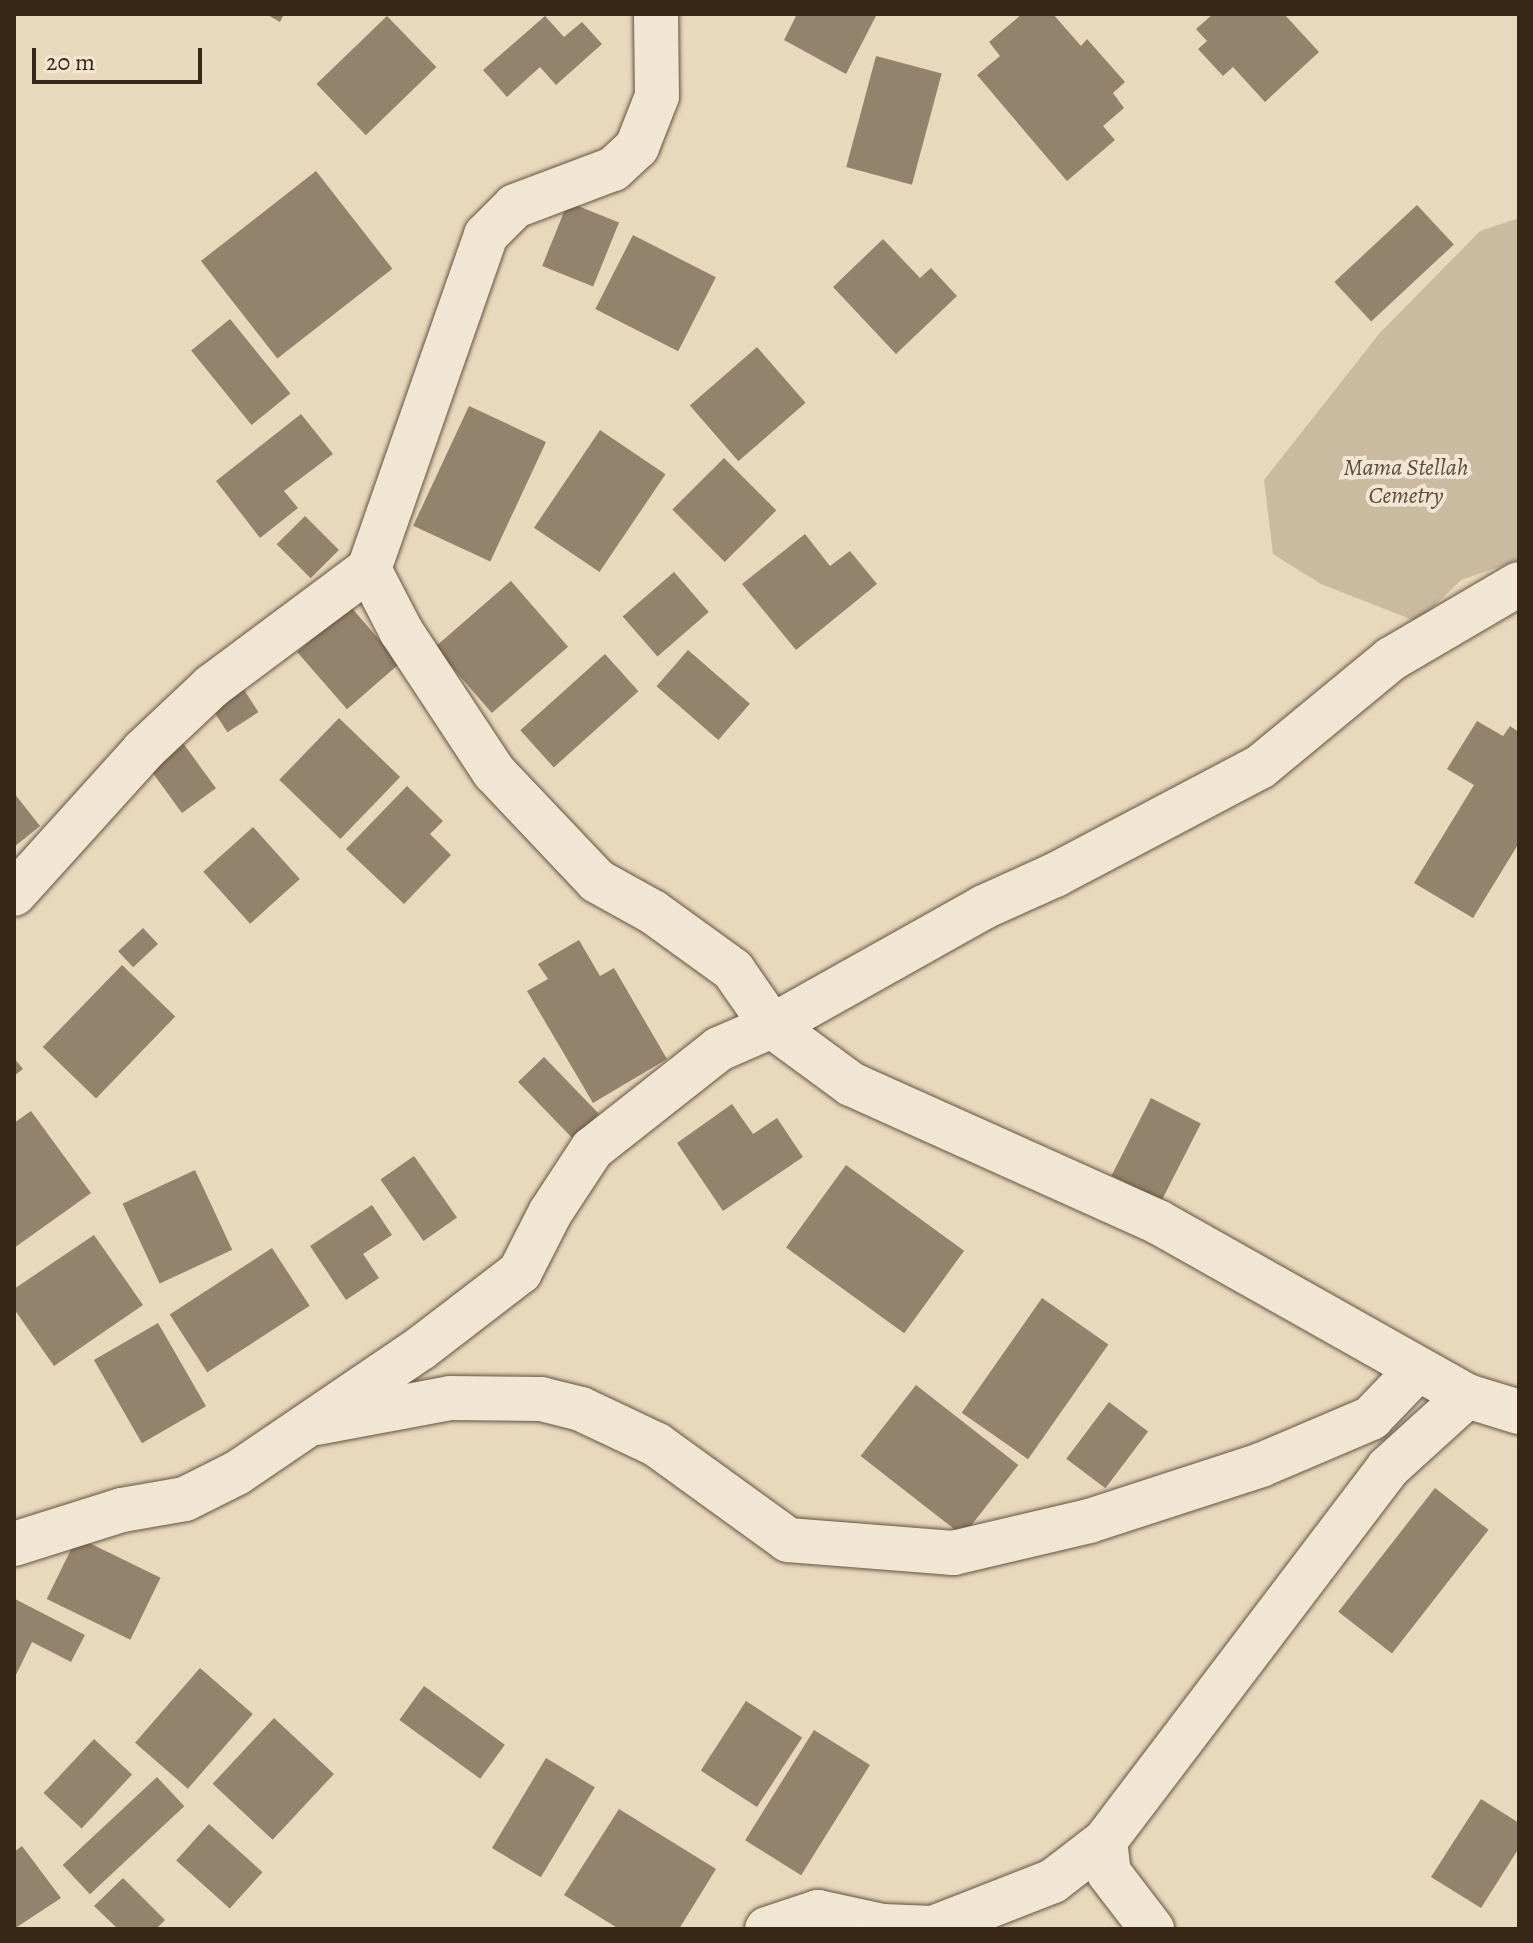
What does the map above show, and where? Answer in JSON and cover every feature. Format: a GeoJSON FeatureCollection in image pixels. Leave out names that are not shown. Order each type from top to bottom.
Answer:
{"type":"FeatureCollection","features":[{"type":"Feature","properties":{"kind":"street"},"geometry":{"type":"LineString","coordinates":[[14,894],[143,751],[212,686],[369,569],[486,235],[515,206],[613,169],[637,147],[657,96],[656,14]]}},
{"type":"Feature","properties":{"kind":"street"},"geometry":{"type":"LineString","coordinates":[[369,569],[401,631],[494,772],[597,881],[653,912],[733,970],[772,1026],[851,1084],[1158,1222],[1467,1396],[1519,1412]]}},
{"type":"Feature","properties":{"kind":"street"},"geometry":{"type":"LineString","coordinates":[[14,1544],[122,1510],[185,1499],[237,1473],[303,1425],[421,1348],[520,1272],[550,1213],[592,1149],[625,1119],[719,1049],[772,1026],[984,907],[1260,767],[1391,659],[1519,584]]}},
{"type":"Feature","properties":{"kind":"street"},"geometry":{"type":"LineString","coordinates":[[303,1425],[450,1398],[541,1399],[581,1409],[657,1445],[788,1540],[953,1553],[1089,1521],[1261,1465],[1371,1418],[1418,1369]]}},
{"type":"Feature","properties":{"kind":"street"},"geometry":{"type":"LineString","coordinates":[[767,1929],[818,1912],[883,1926],[933,1928],[1053,1881],[1105,1841],[1388,1468],[1467,1396]]}},
{"type":"Feature","properties":{"kind":"street"},"geometry":{"type":"LineString","coordinates":[[1105,1841],[1109,1873],[1152,1929]]}},
{"type":"Feature","properties":{"kind":"green space","name":"Mama Stellah Cemetry"},"geometry":{"type":"Polygon","coordinates":[[[1519,218],[1519,560],[1461,580],[1418,622],[1321,584],[1273,554],[1264,480],[1379,334],[1480,231],[1519,218]]]}},
{"type":"Feature","properties":{"kind":"building"},"geometry":{"type":"Polygon","coordinates":[[[266,14],[284,14],[280,22],[266,14]]]}},
{"type":"Feature","properties":{"kind":"building"},"geometry":{"type":"Polygon","coordinates":[[[797,14],[877,14],[846,74],[784,40],[797,14]]]}},
{"type":"Feature","properties":{"kind":"building"},"geometry":{"type":"Polygon","coordinates":[[[1022,14],[1053,14],[1081,46],[1087,39],[1125,82],[1113,93],[1124,108],[1103,126],[1115,140],[1067,181],[977,75],[1000,56],[989,42],[1022,14]]]}},
{"type":"Feature","properties":{"kind":"building"},"geometry":{"type":"Polygon","coordinates":[[[1213,14],[1284,14],[1319,52],[1265,102],[1233,67],[1223,76],[1198,49],[1207,41],[1196,29],[1213,14]]]}},
{"type":"Feature","properties":{"kind":"building"},"geometry":{"type":"Polygon","coordinates":[[[387,16],[436,67],[366,135],[317,84],[387,16]]]}},
{"type":"Feature","properties":{"kind":"building"},"geometry":{"type":"Polygon","coordinates":[[[545,16],[564,37],[582,22],[602,44],[556,85],[540,67],[507,97],[483,70],[545,16]]]}},
{"type":"Feature","properties":{"kind":"building"},"geometry":{"type":"Polygon","coordinates":[[[876,56],[942,74],[912,185],[846,167],[876,56]]]}},
{"type":"Feature","properties":{"kind":"building"},"geometry":{"type":"Polygon","coordinates":[[[316,171],[392,269],[277,359],[201,261],[316,171]]]}},
{"type":"Feature","properties":{"kind":"building"},"geometry":{"type":"Polygon","coordinates":[[[568,202],[619,223],[593,287],[542,266],[568,202]]]}},
{"type":"Feature","properties":{"kind":"building"},"geometry":{"type":"Polygon","coordinates":[[[1417,205],[1454,244],[1371,322],[1334,282],[1417,205]]]}},
{"type":"Feature","properties":{"kind":"building"},"geometry":{"type":"Polygon","coordinates":[[[633,235],[716,277],[678,351],[595,309],[633,235]]]}},
{"type":"Feature","properties":{"kind":"building"},"geometry":{"type":"Polygon","coordinates":[[[883,239],[920,278],[931,268],[957,296],[896,354],[833,287],[883,239]]]}},
{"type":"Feature","properties":{"kind":"building"},"geometry":{"type":"Polygon","coordinates":[[[230,319],[290,394],[252,425],[191,350],[230,319]]]}},
{"type":"Feature","properties":{"kind":"building"},"geometry":{"type":"Polygon","coordinates":[[[757,347],[806,403],[738,461],[690,405],[757,347]]]}},
{"type":"Feature","properties":{"kind":"building"},"geometry":{"type":"Polygon","coordinates":[[[469,406],[546,442],[490,562],[413,526],[469,406]]]}},
{"type":"Feature","properties":{"kind":"building"},"geometry":{"type":"Polygon","coordinates":[[[301,414],[333,454],[284,491],[298,508],[260,538],[216,481],[301,414]]]}},
{"type":"Feature","properties":{"kind":"building"},"geometry":{"type":"Polygon","coordinates":[[[600,430],[665,474],[600,572],[534,528],[600,430]]]}},
{"type":"Feature","properties":{"kind":"building"},"geometry":{"type":"Polygon","coordinates":[[[724,458],[776,510],[725,562],[672,510],[724,458]]]}},
{"type":"Feature","properties":{"kind":"building"},"geometry":{"type":"Polygon","coordinates":[[[305,516],[339,550],[311,578],[277,544],[305,516]]]}},
{"type":"Feature","properties":{"kind":"building"},"geometry":{"type":"Polygon","coordinates":[[[805,534],[830,566],[850,551],[877,584],[796,650],[742,584],[805,534]]]}},
{"type":"Feature","properties":{"kind":"building"},"geometry":{"type":"Polygon","coordinates":[[[674,572],[709,612],[657,657],[623,617],[674,572]]]}},
{"type":"Feature","properties":{"kind":"building"},"geometry":{"type":"Polygon","coordinates":[[[511,581],[568,647],[492,713],[435,647],[511,581]]]}},
{"type":"Feature","properties":{"kind":"building"},"geometry":{"type":"Polygon","coordinates":[[[350,606],[400,663],[347,709],[297,652],[350,606]]]}},
{"type":"Feature","properties":{"kind":"building"},"geometry":{"type":"Polygon","coordinates":[[[688,650],[750,704],[718,740],[657,686],[688,650]]]}},
{"type":"Feature","properties":{"kind":"building"},"geometry":{"type":"Polygon","coordinates":[[[605,654],[638,691],[554,767],[520,730],[605,654]]]}},
{"type":"Feature","properties":{"kind":"building"},"geometry":{"type":"Polygon","coordinates":[[[235,676],[258,712],[227,732],[204,696],[235,676]]]}},
{"type":"Feature","properties":{"kind":"building"},"geometry":{"type":"Polygon","coordinates":[[[339,718],[400,777],[340,839],[279,780],[339,718]]]}},
{"type":"Feature","properties":{"kind":"building"},"geometry":{"type":"Polygon","coordinates":[[[1477,721],[1503,736],[1510,726],[1519,732],[1519,843],[1473,918],[1414,883],[1474,785],[1447,769],[1477,721]]]}},
{"type":"Feature","properties":{"kind":"building"},"geometry":{"type":"Polygon","coordinates":[[[183,743],[216,788],[182,813],[149,768],[183,743]]]}},
{"type":"Feature","properties":{"kind":"building"},"geometry":{"type":"Polygon","coordinates":[[[407,786],[443,821],[430,834],[451,855],[404,904],[346,849],[407,786]]]}},
{"type":"Feature","properties":{"kind":"building"},"geometry":{"type":"Polygon","coordinates":[[[14,793],[40,826],[14,847],[14,793]]]}},
{"type":"Feature","properties":{"kind":"building"},"geometry":{"type":"Polygon","coordinates":[[[253,827],[300,879],[250,924],[203,872],[253,827]]]}},
{"type":"Feature","properties":{"kind":"building"},"geometry":{"type":"Polygon","coordinates":[[[143,928],[158,944],[133,967],[118,951],[143,928]]]}},
{"type":"Feature","properties":{"kind":"building"},"geometry":{"type":"Polygon","coordinates":[[[579,940],[600,976],[614,968],[667,1059],[593,1103],[527,991],[548,979],[538,964],[579,940]]]}},
{"type":"Feature","properties":{"kind":"building"},"geometry":{"type":"Polygon","coordinates":[[[122,965],[175,1016],[96,1098],[43,1047],[122,965]]]}},
{"type":"Feature","properties":{"kind":"building"},"geometry":{"type":"Polygon","coordinates":[[[544,1057],[599,1114],[573,1139],[518,1082],[544,1057]]]}},
{"type":"Feature","properties":{"kind":"building"},"geometry":{"type":"Polygon","coordinates":[[[14,1058],[23,1069],[14,1076],[14,1058]]]}},
{"type":"Feature","properties":{"kind":"building"},"geometry":{"type":"Polygon","coordinates":[[[1151,1098],[1201,1123],[1161,1201],[1112,1176],[1151,1098]]]}},
{"type":"Feature","properties":{"kind":"building"},"geometry":{"type":"Polygon","coordinates":[[[732,1104],[753,1134],[777,1118],[803,1157],[723,1211],[677,1143],[732,1104]]]}},
{"type":"Feature","properties":{"kind":"building"},"geometry":{"type":"Polygon","coordinates":[[[31,1111],[91,1193],[14,1248],[14,1123],[31,1111]]]}},
{"type":"Feature","properties":{"kind":"building"},"geometry":{"type":"Polygon","coordinates":[[[414,1156],[457,1217],[423,1241],[380,1180],[414,1156]]]}},
{"type":"Feature","properties":{"kind":"building"},"geometry":{"type":"Polygon","coordinates":[[[846,1165],[964,1251],[904,1333],[786,1248],[846,1165]]]}},
{"type":"Feature","properties":{"kind":"building"},"geometry":{"type":"Polygon","coordinates":[[[195,1170],[232,1250],[160,1284],[122,1204],[195,1170]]]}},
{"type":"Feature","properties":{"kind":"building"},"geometry":{"type":"Polygon","coordinates":[[[372,1205],[392,1235],[363,1254],[379,1278],[346,1300],[310,1246],[372,1205]]]}},
{"type":"Feature","properties":{"kind":"building"},"geometry":{"type":"Polygon","coordinates":[[[94,1235],[143,1305],[54,1366],[14,1309],[14,1289],[94,1235]]]}},
{"type":"Feature","properties":{"kind":"building"},"geometry":{"type":"Polygon","coordinates":[[[272,1248],[310,1306],[207,1372],[170,1314],[272,1248]]]}},
{"type":"Feature","properties":{"kind":"building"},"geometry":{"type":"Polygon","coordinates":[[[1042,1298],[1108,1344],[1028,1459],[962,1413],[1042,1298]]]}},
{"type":"Feature","properties":{"kind":"building"},"geometry":{"type":"Polygon","coordinates":[[[158,1323],[206,1406],[142,1443],[94,1360],[158,1323]]]}},
{"type":"Feature","properties":{"kind":"building"},"geometry":{"type":"Polygon","coordinates":[[[916,1385],[1018,1465],[963,1536],[861,1456],[916,1385]]]}},
{"type":"Feature","properties":{"kind":"building"},"geometry":{"type":"Polygon","coordinates":[[[1109,1402],[1148,1431],[1105,1488],[1066,1459],[1109,1402]]]}},
{"type":"Feature","properties":{"kind":"building"},"geometry":{"type":"Polygon","coordinates":[[[1435,1488],[1489,1530],[1392,1654],[1338,1612],[1435,1488]]]}},
{"type":"Feature","properties":{"kind":"building"},"geometry":{"type":"Polygon","coordinates":[[[77,1537],[161,1578],[130,1640],[47,1599],[77,1537]]]}},
{"type":"Feature","properties":{"kind":"building"},"geometry":{"type":"Polygon","coordinates":[[[15,1599],[85,1635],[71,1662],[32,1642],[14,1679],[15,1599]]]}},
{"type":"Feature","properties":{"kind":"building"},"geometry":{"type":"Polygon","coordinates":[[[200,1668],[253,1714],[188,1789],[135,1743],[200,1668]]]}},
{"type":"Feature","properties":{"kind":"building"},"geometry":{"type":"Polygon","coordinates":[[[424,1686],[505,1745],[480,1779],[399,1720],[424,1686]]]}},
{"type":"Feature","properties":{"kind":"building"},"geometry":{"type":"Polygon","coordinates":[[[746,1701],[802,1737],[757,1807],[701,1771],[746,1701]]]}},
{"type":"Feature","properties":{"kind":"building"},"geometry":{"type":"Polygon","coordinates":[[[274,1718],[334,1774],[273,1840],[213,1784],[274,1718]]]}},
{"type":"Feature","properties":{"kind":"building"},"geometry":{"type":"Polygon","coordinates":[[[814,1730],[870,1765],[801,1875],[745,1840],[814,1730]]]}},
{"type":"Feature","properties":{"kind":"building"},"geometry":{"type":"Polygon","coordinates":[[[94,1739],[132,1774],[82,1829],[44,1793],[94,1739]]]}},
{"type":"Feature","properties":{"kind":"building"},"geometry":{"type":"Polygon","coordinates":[[[546,1758],[595,1787],[541,1877],[492,1848],[546,1758]]]}},
{"type":"Feature","properties":{"kind":"building"},"geometry":{"type":"Polygon","coordinates":[[[157,1777],[184,1806],[90,1894],[63,1865],[157,1777]]]}},
{"type":"Feature","properties":{"kind":"building"},"geometry":{"type":"Polygon","coordinates":[[[1481,1799],[1519,1823],[1519,1848],[1481,1908],[1431,1877],[1481,1799]]]}},
{"type":"Feature","properties":{"kind":"building"},"geometry":{"type":"Polygon","coordinates":[[[619,1809],[716,1869],[679,1929],[619,1929],[564,1895],[619,1809]]]}},
{"type":"Feature","properties":{"kind":"building"},"geometry":{"type":"Polygon","coordinates":[[[209,1824],[263,1872],[230,1909],[176,1860],[209,1824]]]}},
{"type":"Feature","properties":{"kind":"building"},"geometry":{"type":"Polygon","coordinates":[[[22,1846],[61,1898],[14,1929],[14,1852],[22,1846]]]}},
{"type":"Feature","properties":{"kind":"building"},"geometry":{"type":"Polygon","coordinates":[[[123,1878],[165,1920],[156,1929],[118,1929],[94,1906],[123,1878]]]}}]}
